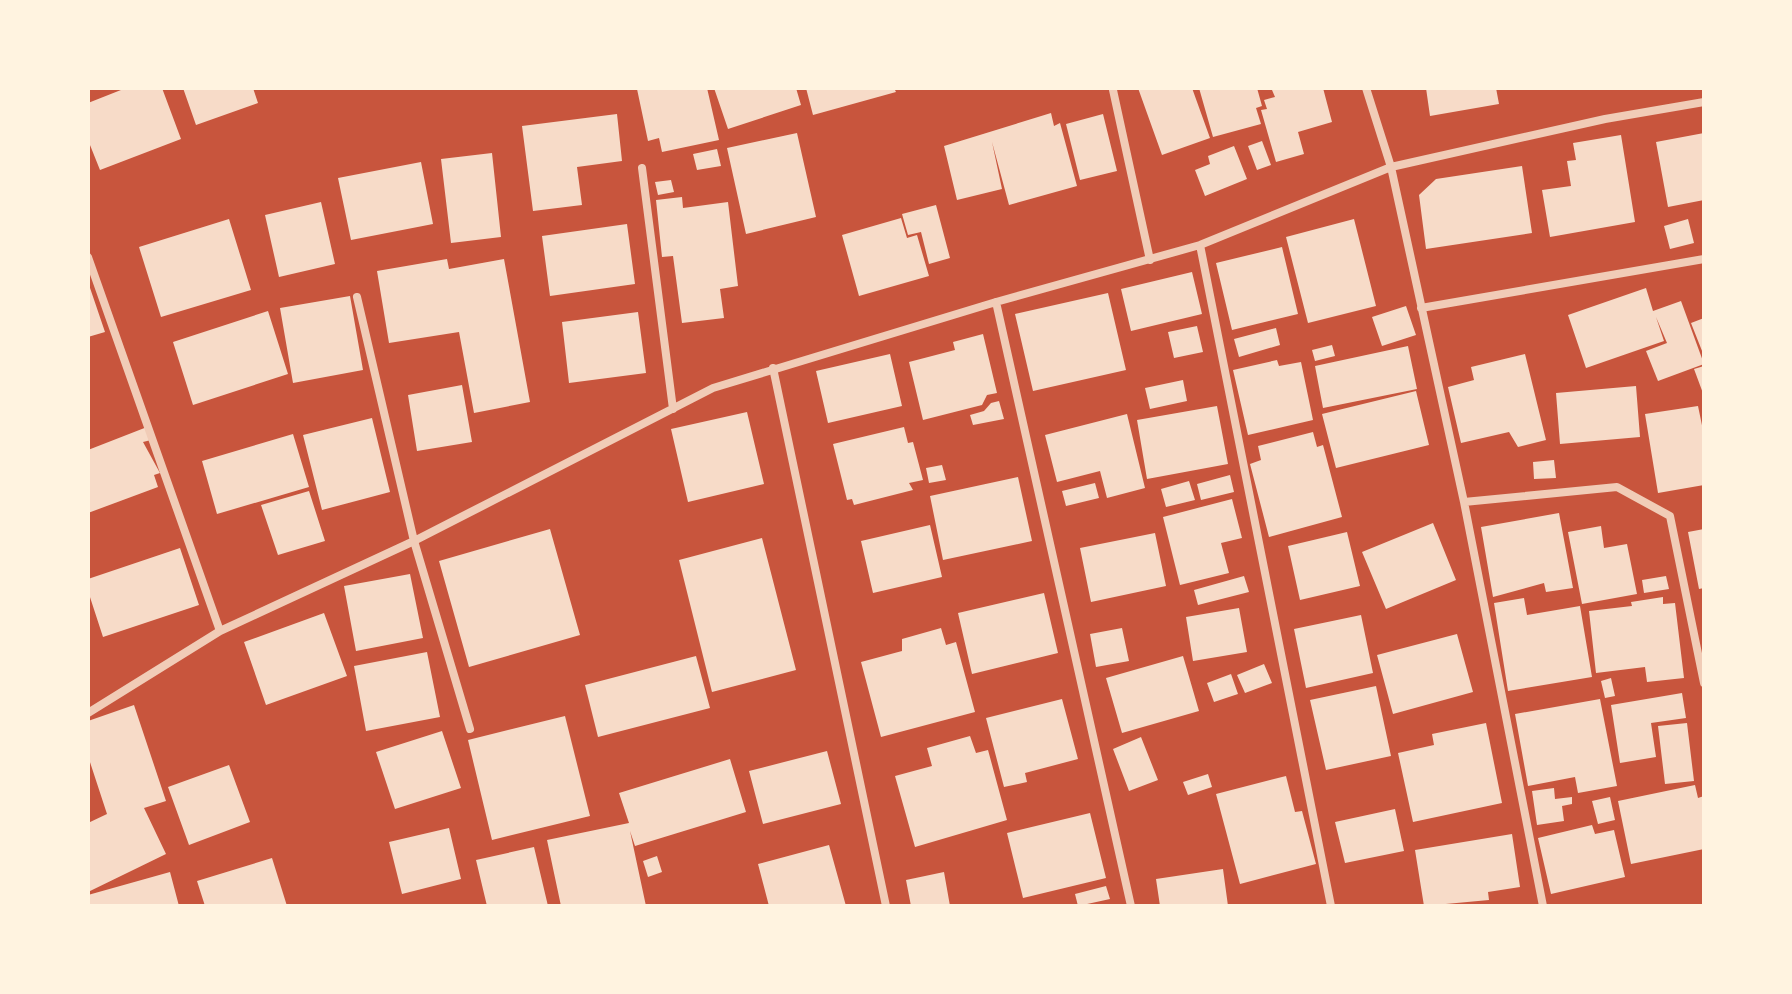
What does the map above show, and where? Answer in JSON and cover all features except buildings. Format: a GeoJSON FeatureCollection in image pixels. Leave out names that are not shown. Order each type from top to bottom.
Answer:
{"type":"FeatureCollection","features":[{"type":"Feature","properties":{"kind":"street"},"geometry":{"type":"LineString","coordinates":[[1366,88],[1391,167],[1464,502],[1543,906]]}},
{"type":"Feature","properties":{"kind":"street"},"geometry":{"type":"LineString","coordinates":[[1113,90],[1150,260]]}},
{"type":"Feature","properties":{"kind":"street"},"geometry":{"type":"LineString","coordinates":[[88,713],[220,631],[414,541],[713,388],[996,302],[1200,245],[1391,167],[1605,119],[1704,102]]}},
{"type":"Feature","properties":{"kind":"street"},"geometry":{"type":"LineString","coordinates":[[642,168],[673,409]]}},
{"type":"Feature","properties":{"kind":"street"},"geometry":{"type":"LineString","coordinates":[[1200,245],[1331,906]]}},
{"type":"Feature","properties":{"kind":"street"},"geometry":{"type":"LineString","coordinates":[[88,257],[220,631]]}},
{"type":"Feature","properties":{"kind":"street"},"geometry":{"type":"LineString","coordinates":[[1421,308],[1704,259]]}},
{"type":"Feature","properties":{"kind":"street"},"geometry":{"type":"LineString","coordinates":[[357,297],[414,541],[470,729]]}},
{"type":"Feature","properties":{"kind":"street"},"geometry":{"type":"LineString","coordinates":[[996,302],[1131,906]]}},
{"type":"Feature","properties":{"kind":"street"},"geometry":{"type":"LineString","coordinates":[[773,368],[886,906]]}},
{"type":"Feature","properties":{"kind":"street"},"geometry":{"type":"LineString","coordinates":[[1464,502],[1617,487],[1670,516],[1704,683]]}}]}
